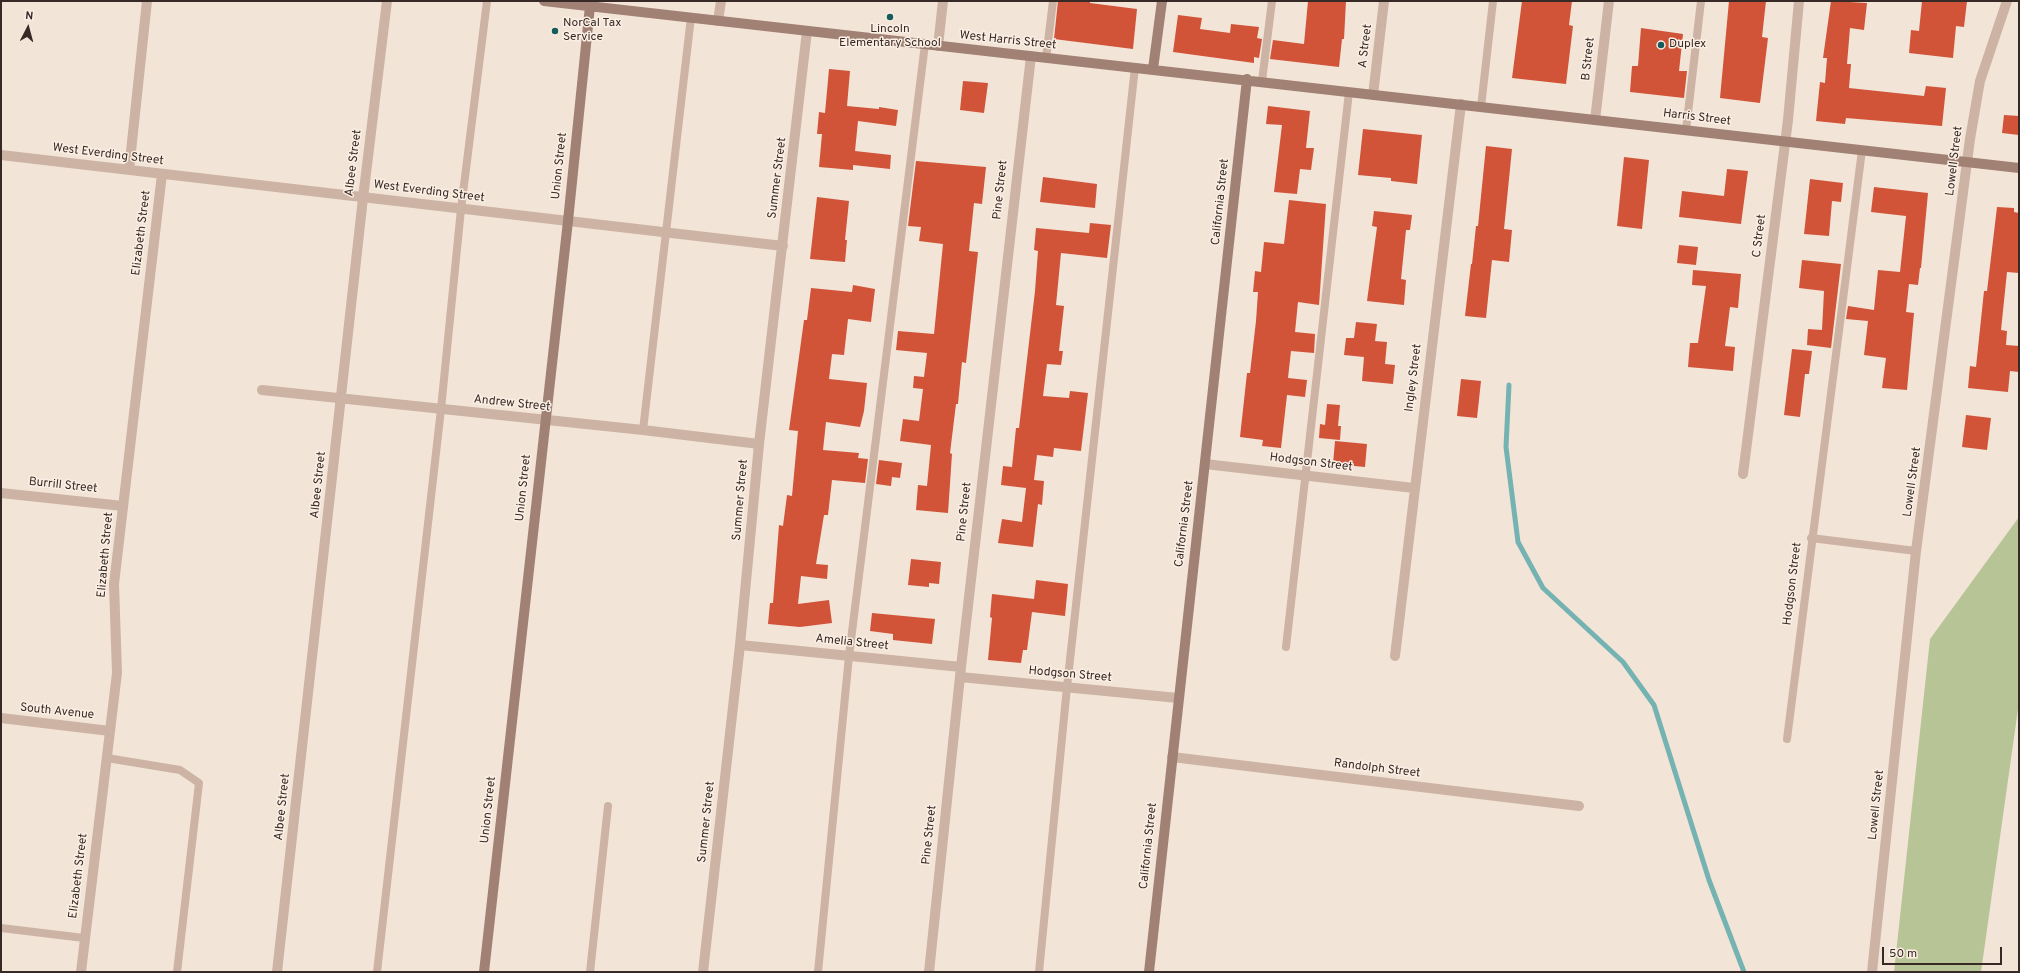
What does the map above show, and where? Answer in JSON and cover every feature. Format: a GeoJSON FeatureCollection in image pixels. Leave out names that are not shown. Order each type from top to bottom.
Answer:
{"type":"FeatureCollection","features":[{"type":"Feature","properties":{"kind":"street"},"geometry":{"type":"LineString","coordinates":[[129,170],[147,1]]}},
{"type":"Feature","properties":{"kind":"street","name":"Albee Street"},"geometry":{"type":"LineString","coordinates":[[277,972],[363,198],[387,1]]}},
{"type":"Feature","properties":{"kind":"street","name":"West Harris Street"},"geometry":{"type":"LineString","coordinates":[[544,1],[1153,70],[1247,79],[1373,95]]}},
{"type":"Feature","properties":{"kind":"street"},"geometry":{"type":"LineString","coordinates":[[718,21],[721,1]]}},
{"type":"Feature","properties":{"kind":"street"},"geometry":{"type":"LineString","coordinates":[[938,46],[943,1]]}},
{"type":"Feature","properties":{"kind":"street"},"geometry":{"type":"LineString","coordinates":[[1153,70],[1162,1]]}},
{"type":"Feature","properties":{"kind":"street","name":"A Street"},"geometry":{"type":"LineString","coordinates":[[1373,95],[1384,1]]}},
{"type":"Feature","properties":{"kind":"street","name":"B Street"},"geometry":{"type":"LineString","coordinates":[[1595,120],[1609,1]]}},
{"type":"Feature","properties":{"kind":"street","name":"C Street"},"geometry":{"type":"LineString","coordinates":[[1744,474],[1786,142],[1799,1]]}},
{"type":"Feature","properties":{"kind":"street","name":"Lowell Street"},"geometry":{"type":"LineString","coordinates":[[1872,972],[1916,551],[1968,162],[1980,81],[2006,1]]}},
{"type":"Feature","properties":{"kind":"street","name":"Union Street"},"geometry":{"type":"LineString","coordinates":[[484,972],[568,221],[590,6]]}},
{"type":"Feature","properties":{"kind":"street","name":"Summer Street"},"geometry":{"type":"LineString","coordinates":[[703,972],[740,645],[759,444],[807,31]]}},
{"type":"Feature","properties":{"kind":"street","name":"Pine Street"},"geometry":{"type":"LineString","coordinates":[[929,972],[960,672],[1031,56]]}},
{"type":"Feature","properties":{"kind":"street","name":"California Street"},"geometry":{"type":"LineString","coordinates":[[1149,972],[1247,79]]}},
{"type":"Feature","properties":{"kind":"street","name":"Harris Street"},"geometry":{"type":"LineString","coordinates":[[1373,95],[2019,168]]}},
{"type":"Feature","properties":{"kind":"street","name":"Ingley Street"},"geometry":{"type":"LineString","coordinates":[[1395,656],[1461,104]]}},
{"type":"Feature","properties":{"kind":"street","name":"West Everding Street"},"geometry":{"type":"LineString","coordinates":[[1,156],[783,246]]}},
{"type":"Feature","properties":{"kind":"street","name":"Elizabeth Street"},"geometry":{"type":"LineString","coordinates":[[81,972],[84,938],[108,758],[117,673],[114,584],[162,174]]}},
{"type":"Feature","properties":{"kind":"street","name":"Andrew Street"},"geometry":{"type":"LineString","coordinates":[[262,390],[545,421],[643,430],[759,444]]}},
{"type":"Feature","properties":{"kind":"street","name":"Hodgson Street"},"geometry":{"type":"LineString","coordinates":[[1205,464],[1414,488]]}},
{"type":"Feature","properties":{"kind":"street","name":"Burrill Street"},"geometry":{"type":"LineString","coordinates":[[1,493],[123,506]]}},
{"type":"Feature","properties":{"kind":"street","name":"Amelia Street"},"geometry":{"type":"LineString","coordinates":[[740,645],[849,656],[960,672]]}},
{"type":"Feature","properties":{"kind":"street","name":"Hodgson Street"},"geometry":{"type":"LineString","coordinates":[[960,672],[1067,687],[1178,698]]}},
{"type":"Feature","properties":{"kind":"street","name":"South Avenue"},"geometry":{"type":"LineString","coordinates":[[1,718],[110,731]]}},
{"type":"Feature","properties":{"kind":"street","name":"Randolph Street"},"geometry":{"type":"LineString","coordinates":[[1172,757],[1580,806]]}},
{"type":"Feature","properties":{"kind":"lane"},"geometry":{"type":"LineString","coordinates":[[378,972],[441,410],[461,209],[487,1]]}},
{"type":"Feature","properties":{"kind":"lane"},"geometry":{"type":"LineString","coordinates":[[1046,58],[1053,1]]}},
{"type":"Feature","properties":{"kind":"lane"},"geometry":{"type":"LineString","coordinates":[[1262,81],[1272,1]]}},
{"type":"Feature","properties":{"kind":"lane"},"geometry":{"type":"LineString","coordinates":[[1481,107],[1493,1]]}},
{"type":"Feature","properties":{"kind":"lane"},"geometry":{"type":"LineString","coordinates":[[1686,130],[1701,1]]}},
{"type":"Feature","properties":{"kind":"lane"},"geometry":{"type":"LineString","coordinates":[[643,430],[691,17]]}},
{"type":"Feature","properties":{"kind":"lane"},"geometry":{"type":"LineString","coordinates":[[818,972],[849,656],[925,44]]}},
{"type":"Feature","properties":{"kind":"lane"},"geometry":{"type":"LineString","coordinates":[[1039,972],[1067,687],[1135,67]]}},
{"type":"Feature","properties":{"kind":"lane"},"geometry":{"type":"LineString","coordinates":[[1286,648],[1304,475],[1349,92]]}},
{"type":"Feature","properties":{"kind":"lane"},"geometry":{"type":"LineString","coordinates":[[1811,538],[1862,150]]}},
{"type":"Feature","properties":{"kind":"lane","name":"Hodgson Street"},"geometry":{"type":"LineString","coordinates":[[1787,739],[1811,538],[1916,551]]}},
{"type":"Feature","properties":{"kind":"lane"},"geometry":{"type":"LineString","coordinates":[[108,758],[180,770],[199,783],[177,972]]}},
{"type":"Feature","properties":{"kind":"lane"},"geometry":{"type":"LineString","coordinates":[[590,972],[608,806]]}},
{"type":"Feature","properties":{"kind":"lane","name":"Elizabeth Street"},"geometry":{"type":"LineString","coordinates":[[1,928],[84,938]]}},
{"type":"Feature","properties":{"kind":"green space"},"geometry":{"type":"Polygon","coordinates":[[[2019,517],[2019,702],[1981,972],[1894,972],[1930,639],[2019,517]]]}},
{"type":"Feature","properties":{"kind":"building"},"geometry":{"type":"Polygon","coordinates":[[[1058,1],[1090,1],[1090,3],[1137,9],[1133,49],[1054,39],[1058,1]]]}},
{"type":"Feature","properties":{"kind":"building"},"geometry":{"type":"Polygon","coordinates":[[[1308,1],[1346,1],[1344,39],[1342,39],[1339,67],[1270,59],[1273,40],[1304,44],[1308,1]]]}},
{"type":"Feature","properties":{"kind":"building"},"geometry":{"type":"Polygon","coordinates":[[[1522,1],[1572,1],[1569,25],[1573,26],[1566,84],[1512,78],[1522,1]]]}},
{"type":"Feature","properties":{"kind":"building"},"geometry":{"type":"Polygon","coordinates":[[[1729,1],[1766,1],[1762,37],[1768,38],[1760,103],[1720,98],[1729,1]]]}},
{"type":"Feature","properties":{"kind":"building"},"geometry":{"type":"Polygon","coordinates":[[[1831,1],[1867,3],[1864,30],[1850,28],[1847,64],[1851,64],[1849,88],[1924,96],[1926,86],[1946,88],[1942,126],[1846,118],[1845,124],[1816,121],[1820,82],[1825,83],[1827,58],[1823,58],[1831,1]]]}},
{"type":"Feature","properties":{"kind":"building"},"geometry":{"type":"Polygon","coordinates":[[[1922,1],[1967,1],[1964,27],[1956,26],[1953,58],[1909,53],[1911,30],[1919,31],[1922,1]]]}},
{"type":"Feature","properties":{"kind":"building"},"geometry":{"type":"Polygon","coordinates":[[[1178,15],[1202,18],[1200,29],[1230,33],[1231,24],[1259,27],[1257,38],[1262,39],[1259,58],[1254,57],[1254,63],[1173,52],[1178,15]]]}},
{"type":"Feature","properties":{"kind":"building"},"geometry":{"type":"Polygon","coordinates":[[[1641,28],[1683,34],[1679,71],[1687,71],[1684,98],[1630,92],[1632,66],[1638,66],[1641,28]]]}},
{"type":"Feature","properties":{"kind":"building"},"geometry":{"type":"Polygon","coordinates":[[[829,69],[850,71],[847,106],[879,109],[879,107],[898,110],[896,126],[858,121],[855,151],[891,155],[890,169],[853,165],[853,170],[819,167],[822,134],[817,134],[819,112],[825,113],[829,69]]]}},
{"type":"Feature","properties":{"kind":"building"},"geometry":{"type":"Polygon","coordinates":[[[963,81],[988,83],[984,113],[960,110],[963,81]]]}},
{"type":"Feature","properties":{"kind":"building"},"geometry":{"type":"Polygon","coordinates":[[[1268,106],[1310,111],[1306,148],[1314,148],[1311,170],[1300,169],[1297,194],[1274,192],[1282,125],[1266,124],[1268,106]]]}},
{"type":"Feature","properties":{"kind":"building"},"geometry":{"type":"Polygon","coordinates":[[[2004,115],[2019,116],[2019,135],[2002,133],[2004,115]]]}},
{"type":"Feature","properties":{"kind":"building"},"geometry":{"type":"Polygon","coordinates":[[[1363,129],[1422,135],[1417,184],[1391,181],[1391,178],[1358,175],[1363,129]]]}},
{"type":"Feature","properties":{"kind":"building"},"geometry":{"type":"Polygon","coordinates":[[[1486,146],[1512,149],[1504,229],[1512,230],[1509,262],[1492,260],[1486,318],[1465,316],[1476,226],[1478,226],[1486,146]]]}},
{"type":"Feature","properties":{"kind":"building"},"geometry":{"type":"Polygon","coordinates":[[[1624,157],[1649,160],[1642,229],[1617,226],[1624,157]]]}},
{"type":"Feature","properties":{"kind":"building"},"geometry":{"type":"Polygon","coordinates":[[[916,161],[986,167],[982,204],[974,203],[969,251],[978,252],[966,363],[962,362],[958,404],[956,404],[950,453],[952,454],[948,513],[916,510],[918,485],[927,486],[931,445],[900,441],[903,419],[919,421],[923,389],[913,388],[914,376],[924,377],[927,353],[896,350],[898,331],[934,334],[943,244],[919,241],[921,227],[908,226],[916,161]]]}},
{"type":"Feature","properties":{"kind":"building"},"geometry":{"type":"Polygon","coordinates":[[[1727,169],[1748,171],[1741,224],[1679,217],[1682,191],[1724,196],[1727,169]]]}},
{"type":"Feature","properties":{"kind":"building"},"geometry":{"type":"Polygon","coordinates":[[[1043,177],[1097,184],[1095,208],[1040,202],[1043,177]]]}},
{"type":"Feature","properties":{"kind":"building"},"geometry":{"type":"Polygon","coordinates":[[[1810,179],[1843,183],[1841,202],[1832,201],[1829,236],[1804,234],[1810,179]]]}},
{"type":"Feature","properties":{"kind":"building"},"geometry":{"type":"Polygon","coordinates":[[[1874,187],[1928,193],[1918,285],[1909,284],[1906,312],[1914,313],[1907,390],[1882,388],[1886,358],[1864,355],[1868,321],[1846,319],[1848,306],[1874,310],[1878,270],[1900,272],[1906,216],[1871,212],[1874,187]]]}},
{"type":"Feature","properties":{"kind":"building"},"geometry":{"type":"Polygon","coordinates":[[[817,197],[849,201],[845,240],[847,240],[845,262],[810,259],[817,197]]]}},
{"type":"Feature","properties":{"kind":"building"},"geometry":{"type":"Polygon","coordinates":[[[1289,200],[1326,204],[1319,305],[1298,302],[1295,332],[1315,334],[1314,353],[1291,351],[1288,378],[1307,380],[1305,397],[1287,395],[1281,448],[1262,446],[1263,440],[1240,437],[1247,373],[1250,373],[1256,321],[1258,292],[1253,292],[1255,271],[1261,272],[1264,242],[1284,244],[1289,200]]]}},
{"type":"Feature","properties":{"kind":"building"},"geometry":{"type":"Polygon","coordinates":[[[1997,207],[2014,208],[2014,212],[2019,213],[2019,273],[2007,272],[2001,330],[2007,331],[2006,345],[2019,346],[2019,372],[2010,371],[2008,392],[1968,388],[1970,366],[1976,367],[1984,291],[1987,291],[1997,207]]]}},
{"type":"Feature","properties":{"kind":"building"},"geometry":{"type":"Polygon","coordinates":[[[1374,211],[1412,215],[1410,230],[1406,230],[1401,279],[1406,280],[1404,305],[1367,301],[1377,227],[1372,226],[1374,211]]]}},
{"type":"Feature","properties":{"kind":"building"},"geometry":{"type":"Polygon","coordinates":[[[1090,223],[1111,225],[1107,258],[1061,253],[1056,305],[1064,306],[1059,351],[1063,351],[1061,365],[1047,364],[1043,396],[1069,398],[1070,391],[1088,393],[1081,451],[1054,448],[1053,457],[1037,455],[1034,480],[1044,481],[1042,505],[1038,504],[1033,547],[998,543],[1002,519],[1022,522],[1026,488],[1001,485],[1003,466],[1012,467],[1016,428],[1019,428],[1035,291],[1038,251],[1034,250],[1036,228],[1089,233],[1090,223]]]}},
{"type":"Feature","properties":{"kind":"building"},"geometry":{"type":"Polygon","coordinates":[[[1679,245],[1698,247],[1696,265],[1677,263],[1679,245]]]}},
{"type":"Feature","properties":{"kind":"building"},"geometry":{"type":"Polygon","coordinates":[[[1802,260],[1841,264],[1831,348],[1807,345],[1808,329],[1822,330],[1824,291],[1799,288],[1802,260]]]}},
{"type":"Feature","properties":{"kind":"building"},"geometry":{"type":"Polygon","coordinates":[[[1693,270],[1741,274],[1738,308],[1730,307],[1725,346],[1735,347],[1733,371],[1688,367],[1690,343],[1698,343],[1706,286],[1692,285],[1693,270]]]}},
{"type":"Feature","properties":{"kind":"building"},"geometry":{"type":"Polygon","coordinates":[[[853,285],[875,289],[871,322],[848,319],[844,355],[832,354],[829,379],[867,383],[864,411],[860,427],[826,422],[823,450],[859,453],[858,458],[868,459],[865,483],[832,480],[828,515],[824,515],[816,564],[828,565],[827,579],[801,576],[798,604],[829,600],[832,623],[800,627],[768,624],[770,603],[773,603],[779,525],[783,526],[787,495],[792,496],[798,431],[789,430],[804,320],[807,320],[811,288],[852,292],[853,285]]]}},
{"type":"Feature","properties":{"kind":"building"},"geometry":{"type":"Polygon","coordinates":[[[1356,322],[1377,324],[1375,341],[1387,342],[1385,364],[1395,365],[1393,384],[1362,381],[1364,357],[1344,355],[1346,338],[1354,338],[1356,322]]]}},
{"type":"Feature","properties":{"kind":"building"},"geometry":{"type":"Polygon","coordinates":[[[1792,349],[1812,351],[1809,374],[1805,374],[1800,417],[1784,415],[1792,349]]]}},
{"type":"Feature","properties":{"kind":"building"},"geometry":{"type":"Polygon","coordinates":[[[1461,379],[1481,381],[1477,418],[1457,416],[1461,379]]]}},
{"type":"Feature","properties":{"kind":"building"},"geometry":{"type":"Polygon","coordinates":[[[1327,404],[1340,405],[1338,426],[1341,426],[1340,440],[1319,438],[1320,424],[1325,425],[1327,404]]]}},
{"type":"Feature","properties":{"kind":"building"},"geometry":{"type":"Polygon","coordinates":[[[1966,415],[1991,418],[1987,450],[1962,447],[1966,415]]]}},
{"type":"Feature","properties":{"kind":"building"},"geometry":{"type":"Polygon","coordinates":[[[1335,441],[1367,444],[1365,467],[1333,464],[1335,441]]]}},
{"type":"Feature","properties":{"kind":"building"},"geometry":{"type":"Polygon","coordinates":[[[879,460],[902,463],[900,478],[892,477],[891,486],[876,484],[879,460]]]}},
{"type":"Feature","properties":{"kind":"building"},"geometry":{"type":"Polygon","coordinates":[[[911,559],[941,562],[939,584],[929,583],[929,587],[908,585],[911,559]]]}},
{"type":"Feature","properties":{"kind":"building"},"geometry":{"type":"Polygon","coordinates":[[[1036,580],[1068,584],[1065,616],[1032,612],[1027,650],[1023,650],[1021,663],[988,660],[992,618],[990,617],[992,594],[1034,599],[1036,580]]]}},
{"type":"Feature","properties":{"kind":"building"},"geometry":{"type":"Polygon","coordinates":[[[872,613],[935,619],[932,644],[893,640],[893,634],[870,631],[872,613]]]}},
{"type":"Feature","properties":{"kind":"waterway"},"geometry":{"type":"LineString","coordinates":[[1509,385],[1506,447],[1518,542],[1543,588],[1623,662],[1654,705],[1709,880],[1744,972]]}},
{"type":"Feature","properties":{"kind":"place","name":"Lincoln Elementary School"},"geometry":{"type":"Point","coordinates":[890,17]}},
{"type":"Feature","properties":{"kind":"place","name":"NorCal Tax Service"},"geometry":{"type":"Point","coordinates":[555,31]}},
{"type":"Feature","properties":{"kind":"place","name":"Duplex"},"geometry":{"type":"Point","coordinates":[1661,45]}}]}
